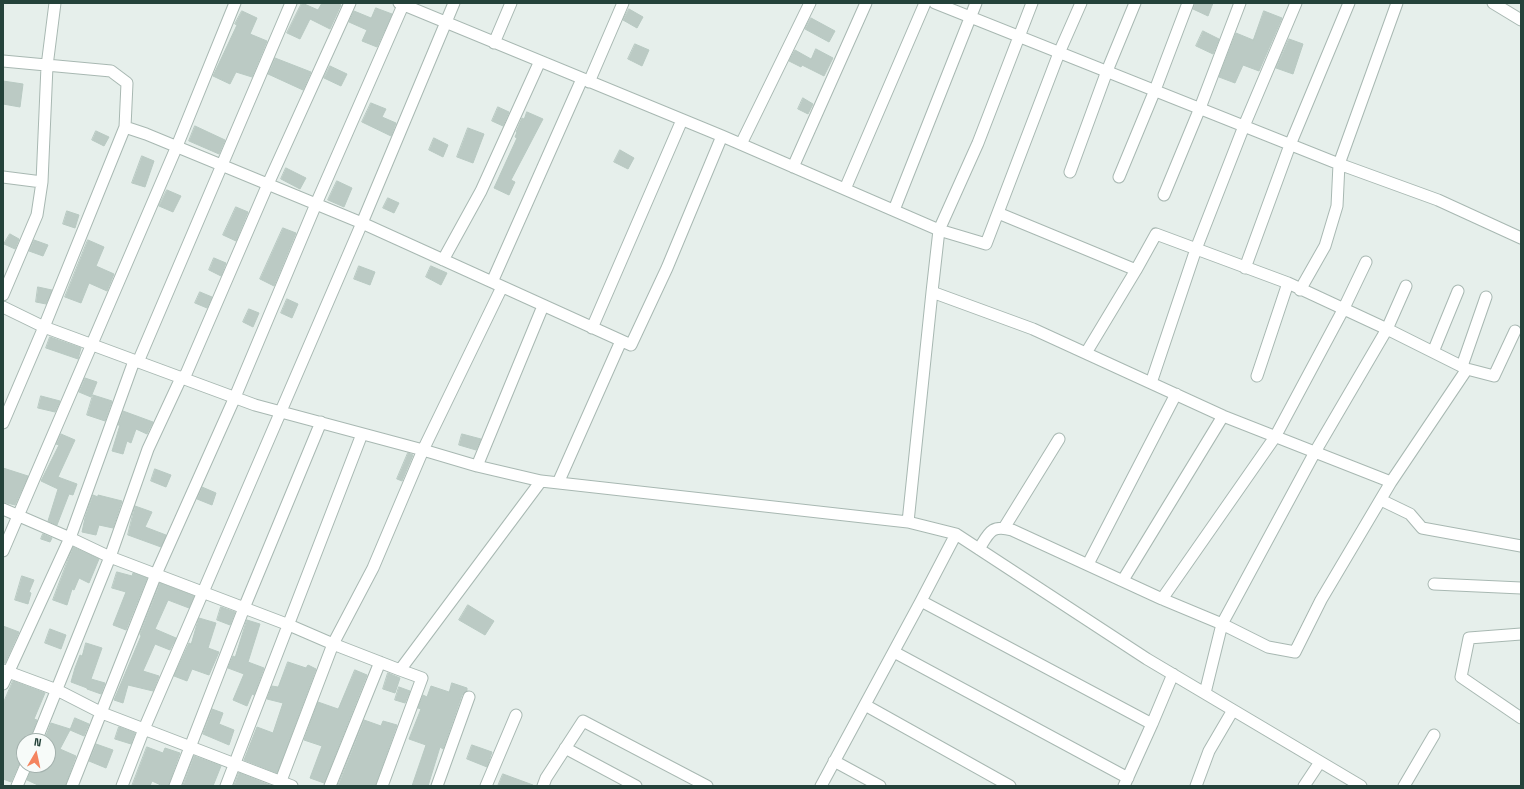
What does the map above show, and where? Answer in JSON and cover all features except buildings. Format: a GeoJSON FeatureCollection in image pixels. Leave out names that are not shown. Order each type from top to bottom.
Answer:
{"type":"FeatureCollection","features":[{"type":"Feature","properties":{"kind":"street"},"geometry":{"type":"LineString","coordinates":[[3,295],[36,215],[42,182],[47,66],[55,3]]}},
{"type":"Feature","properties":{"kind":"street"},"geometry":{"type":"LineString","coordinates":[[3,551],[177,146],[235,3]]}},
{"type":"Feature","properties":{"kind":"street"},"geometry":{"type":"LineString","coordinates":[[3,684],[6,671],[70,538],[136,361],[291,3]]}},
{"type":"Feature","properties":{"kind":"street"},"geometry":{"type":"LineString","coordinates":[[39,733],[110,557],[148,450],[181,378],[186,374],[268,184],[350,3]]}},
{"type":"Feature","properties":{"kind":"street"},"geometry":{"type":"LineString","coordinates":[[122,786],[144,729],[362,223],[454,3]]}},
{"type":"Feature","properties":{"kind":"street"},"geometry":{"type":"LineString","coordinates":[[494,43],[511,3]]}},
{"type":"Feature","properties":{"kind":"street"},"geometry":{"type":"LineString","coordinates":[[280,784],[333,644],[373,568],[423,450],[586,80],[623,3]]}},
{"type":"Feature","properties":{"kind":"street"},"geometry":{"type":"LineString","coordinates":[[741,144],[810,3]]}},
{"type":"Feature","properties":{"kind":"street"},"geometry":{"type":"LineString","coordinates":[[793,166],[866,3]]}},
{"type":"Feature","properties":{"kind":"street"},"geometry":{"type":"LineString","coordinates":[[845,189],[925,3]]}},
{"type":"Feature","properties":{"kind":"street"},"geometry":{"type":"LineString","coordinates":[[935,3],[1339,164],[1438,200],[1521,238]]}},
{"type":"Feature","properties":{"kind":"street"},"geometry":{"type":"LineString","coordinates":[[894,210],[976,3]]}},
{"type":"Feature","properties":{"kind":"street"},"geometry":{"type":"LineString","coordinates":[[908,522],[939,230],[978,143],[1032,3]]}},
{"type":"Feature","properties":{"kind":"street"},"geometry":{"type":"LineString","coordinates":[[72,786],[156,574],[234,397],[402,4],[722,136],[939,230],[986,244],[1059,53],[1081,3]]}},
{"type":"Feature","properties":{"kind":"street"},"geometry":{"type":"LineString","coordinates":[[1070,172],[1107,71],[1135,3]]}},
{"type":"Feature","properties":{"kind":"street"},"geometry":{"type":"LineString","coordinates":[[1119,177],[1155,90],[1188,3]]}},
{"type":"Feature","properties":{"kind":"street"},"geometry":{"type":"LineString","coordinates":[[1164,195],[1200,108],[1240,3]]}},
{"type":"Feature","properties":{"kind":"street"},"geometry":{"type":"LineString","coordinates":[[1151,382],[1196,249],[1244,126],[1296,3]]}},
{"type":"Feature","properties":{"kind":"street"},"geometry":{"type":"LineString","coordinates":[[1245,268],[1290,144],[1349,3]]}},
{"type":"Feature","properties":{"kind":"street"},"geometry":{"type":"LineString","coordinates":[[1300,290],[1325,246],[1337,206],[1339,164],[1397,3]]}},
{"type":"Feature","properties":{"kind":"street"},"geometry":{"type":"LineString","coordinates":[[1493,3],[1521,20]]}},
{"type":"Feature","properties":{"kind":"street"},"geometry":{"type":"LineString","coordinates":[[3,61],[111,71],[127,83],[125,127],[44,327],[3,423]]}},
{"type":"Feature","properties":{"kind":"street"},"geometry":{"type":"LineString","coordinates":[[443,260],[481,191],[540,61]]}},
{"type":"Feature","properties":{"kind":"street"},"geometry":{"type":"LineString","coordinates":[[592,328],[682,120]]}},
{"type":"Feature","properties":{"kind":"street"},"geometry":{"type":"LineString","coordinates":[[125,127],[177,146],[362,223],[632,345],[667,268],[722,136]]}},
{"type":"Feature","properties":{"kind":"street"},"geometry":{"type":"LineString","coordinates":[[3,177],[42,182]]}},
{"type":"Feature","properties":{"kind":"street"},"geometry":{"type":"LineString","coordinates":[[998,213],[1136,270]]}},
{"type":"Feature","properties":{"kind":"street"},"geometry":{"type":"LineString","coordinates":[[1086,353],[1156,234],[1288,284],[1387,329],[1464,367],[1494,376],[1514,331]]}},
{"type":"Feature","properties":{"kind":"street"},"geometry":{"type":"LineString","coordinates":[[1162,599],[1275,437],[1343,310],[1366,262]]}},
{"type":"Feature","properties":{"kind":"street"},"geometry":{"type":"LineString","coordinates":[[1257,376],[1288,284]]}},
{"type":"Feature","properties":{"kind":"street"},"geometry":{"type":"LineString","coordinates":[[1205,693],[1222,624],[1315,452],[1387,329],[1406,286]]}},
{"type":"Feature","properties":{"kind":"street"},"geometry":{"type":"LineString","coordinates":[[1433,352],[1458,291]]}},
{"type":"Feature","properties":{"kind":"street"},"geometry":{"type":"LineString","coordinates":[[932,292],[1034,329],[1223,416],[1391,482]]}},
{"type":"Feature","properties":{"kind":"street"},"geometry":{"type":"LineString","coordinates":[[979,549],[991,530],[997,527],[1012,530],[1162,599],[1222,624],[1268,647],[1295,652],[1321,600],[1391,482],[1464,367],[1486,297]]}},
{"type":"Feature","properties":{"kind":"street"},"geometry":{"type":"LineString","coordinates":[[477,466],[543,306]]}},
{"type":"Feature","properties":{"kind":"street"},"geometry":{"type":"LineString","coordinates":[[3,307],[44,327],[234,397],[281,412],[541,482],[908,522],[956,534],[1173,674],[1360,786]]}},
{"type":"Feature","properties":{"kind":"street"},"geometry":{"type":"LineString","coordinates":[[558,483],[621,341]]}},
{"type":"Feature","properties":{"kind":"street"},"geometry":{"type":"LineString","coordinates":[[1088,564],[1176,394]]}},
{"type":"Feature","properties":{"kind":"street"},"geometry":{"type":"LineString","coordinates":[[1123,580],[1223,416]]}},
{"type":"Feature","properties":{"kind":"street"},"geometry":{"type":"LineString","coordinates":[[175,786],[244,608],[321,422]]}},
{"type":"Feature","properties":{"kind":"street"},"geometry":{"type":"LineString","coordinates":[[226,786],[362,434]]}},
{"type":"Feature","properties":{"kind":"street"},"geometry":{"type":"LineString","coordinates":[[1004,528],[1059,439]]}},
{"type":"Feature","properties":{"kind":"street"},"geometry":{"type":"LineString","coordinates":[[400,670],[541,482]]}},
{"type":"Feature","properties":{"kind":"street"},"geometry":{"type":"LineString","coordinates":[[1381,500],[1410,514],[1422,528],[1521,546]]}},
{"type":"Feature","properties":{"kind":"street"},"geometry":{"type":"LineString","coordinates":[[3,509],[110,557],[204,592],[422,678],[382,786]]}},
{"type":"Feature","properties":{"kind":"street"},"geometry":{"type":"LineString","coordinates":[[821,786],[956,534]]}},
{"type":"Feature","properties":{"kind":"street"},"geometry":{"type":"LineString","coordinates":[[1434,584],[1521,588]]}},
{"type":"Feature","properties":{"kind":"street"},"geometry":{"type":"LineString","coordinates":[[921,601],[1152,724]]}},
{"type":"Feature","properties":{"kind":"street"},"geometry":{"type":"LineString","coordinates":[[1521,634],[1469,638],[1461,677],[1521,718]]}},
{"type":"Feature","properties":{"kind":"street"},"geometry":{"type":"LineString","coordinates":[[894,652],[1126,782],[1173,674]]}},
{"type":"Feature","properties":{"kind":"street"},"geometry":{"type":"LineString","coordinates":[[330,786],[380,662]]}},
{"type":"Feature","properties":{"kind":"street"},"geometry":{"type":"LineString","coordinates":[[6,671],[57,690],[102,712],[234,764],[280,784],[292,786]]}},
{"type":"Feature","properties":{"kind":"street"},"geometry":{"type":"LineString","coordinates":[[437,786],[470,697]]}},
{"type":"Feature","properties":{"kind":"street"},"geometry":{"type":"LineString","coordinates":[[865,705],[1010,786]]}},
{"type":"Feature","properties":{"kind":"street"},"geometry":{"type":"LineString","coordinates":[[1196,786],[1209,751],[1233,710]]}},
{"type":"Feature","properties":{"kind":"street"},"geometry":{"type":"LineString","coordinates":[[486,786],[516,715]]}},
{"type":"Feature","properties":{"kind":"street"},"geometry":{"type":"LineString","coordinates":[[543,786],[546,778],[583,721],[707,786]]}},
{"type":"Feature","properties":{"kind":"street"},"geometry":{"type":"LineString","coordinates":[[1404,786],[1434,735]]}},
{"type":"Feature","properties":{"kind":"street"},"geometry":{"type":"LineString","coordinates":[[565,748],[636,786]]}},
{"type":"Feature","properties":{"kind":"street"},"geometry":{"type":"LineString","coordinates":[[834,761],[880,786]]}},
{"type":"Feature","properties":{"kind":"street"},"geometry":{"type":"LineString","coordinates":[[1304,786],[1320,762]]}},
{"type":"Feature","properties":{"kind":"street"},"geometry":{"type":"LineString","coordinates":[[17,786],[23,773]]}}]}
